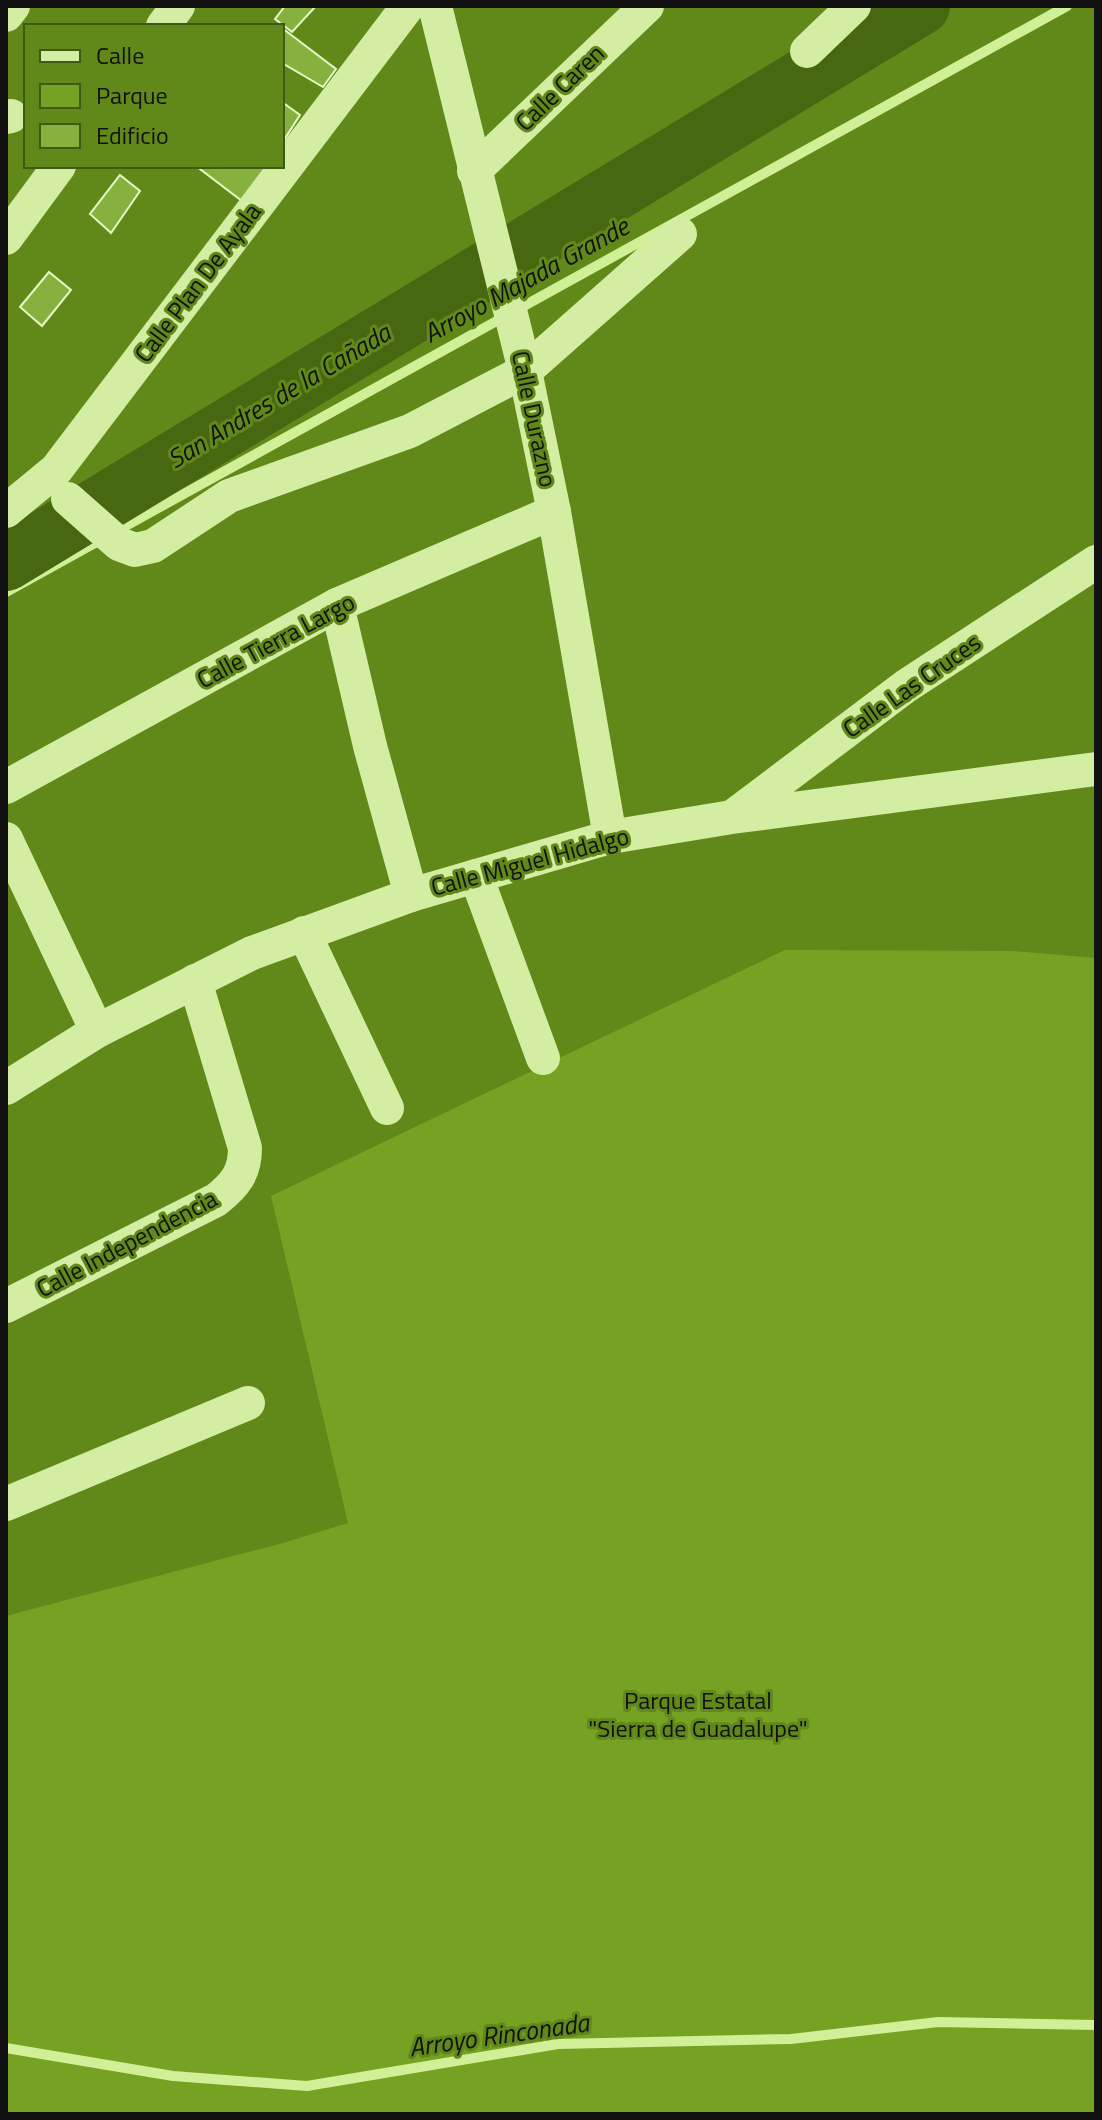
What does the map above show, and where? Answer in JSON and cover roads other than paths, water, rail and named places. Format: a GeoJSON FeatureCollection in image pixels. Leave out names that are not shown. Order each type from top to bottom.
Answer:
{"type":"FeatureCollection","features":[{"type":"Feature","properties":{"kind":"street"},"geometry":{"type":"LineString","coordinates":[[6,15],[13,6]]}},
{"type":"Feature","properties":{"kind":"street"},"geometry":{"type":"LineString","coordinates":[[164,24],[178,6]]}},
{"type":"Feature","properties":{"kind":"street","name":"Calle Plan De Ayala"},"geometry":{"type":"LineString","coordinates":[[6,511],[56,470],[408,6]]}},
{"type":"Feature","properties":{"kind":"street","name":"Calle Durazno"},"geometry":{"type":"LineString","coordinates":[[435,6],[525,371],[554,512],[610,837]]}},
{"type":"Feature","properties":{"kind":"street","name":"Calle Caren"},"geometry":{"type":"LineString","coordinates":[[474,171],[647,6]]}},
{"type":"Feature","properties":{"kind":"street"},"geometry":{"type":"LineString","coordinates":[[807,51],[854,6]]}},
{"type":"Feature","properties":{"kind":"street"},"geometry":{"type":"LineString","coordinates":[[6,238],[58,168]]}},
{"type":"Feature","properties":{"kind":"street"},"geometry":{"type":"LineString","coordinates":[[68,499],[119,544],[135,550],[153,546],[229,496],[410,431],[525,371],[680,234]]}},
{"type":"Feature","properties":{"kind":"street","name":"Calle Tierra Largo"},"geometry":{"type":"LineString","coordinates":[[6,787],[337,605],[554,512]]}},
{"type":"Feature","properties":{"kind":"street","name":"Calle Las Cruces"},"geometry":{"type":"LineString","coordinates":[[732,817],[906,686],[1096,562]]}},
{"type":"Feature","properties":{"kind":"street"},"geometry":{"type":"LineString","coordinates":[[337,605],[370,746],[411,895]]}},
{"type":"Feature","properties":{"kind":"street","name":"Calle Miguel Hidalgo"},"geometry":{"type":"LineString","coordinates":[[6,1088],[97,1031],[252,953],[411,895],[610,837],[732,817],[1096,769]]}},
{"type":"Feature","properties":{"kind":"street"},"geometry":{"type":"LineString","coordinates":[[6,839],[97,1031]]}},
{"type":"Feature","properties":{"kind":"street"},"geometry":{"type":"LineString","coordinates":[[476,876],[543,1058]]}},
{"type":"Feature","properties":{"kind":"street"},"geometry":{"type":"LineString","coordinates":[[304,933],[387,1108]]}},
{"type":"Feature","properties":{"kind":"street","name":"Calle Independencia"},"geometry":{"type":"LineString","coordinates":[[6,1306],[195,1212],[224,1194],[242,1173],[245,1148],[195,981]]}},
{"type":"Feature","properties":{"kind":"street"},"geometry":{"type":"LineString","coordinates":[[6,1504],[248,1403]]}},
{"type":"Feature","properties":{"kind":"waterway","name":"San Andres de la Cañada"},"geometry":{"type":"LineString","coordinates":[[6,562],[921,6]]}},
{"type":"Feature","properties":{"kind":"waterway","name":"Arroyo Majada Grande"},"geometry":{"type":"LineString","coordinates":[[6,592],[1067,6]]}},
{"type":"Feature","properties":{"kind":"waterway","name":"Arroyo Rinconada"},"geometry":{"type":"LineString","coordinates":[[6,2048],[173,2076],[307,2086],[558,2044],[791,2039],[938,2022],[1096,2025]]}},
{"type":"Feature","properties":{"kind":"park label","name":"Parque Estatal \"Sierra de Guadalupe\""},"geometry":{"type":"Point","coordinates":[698,1715]}}]}
